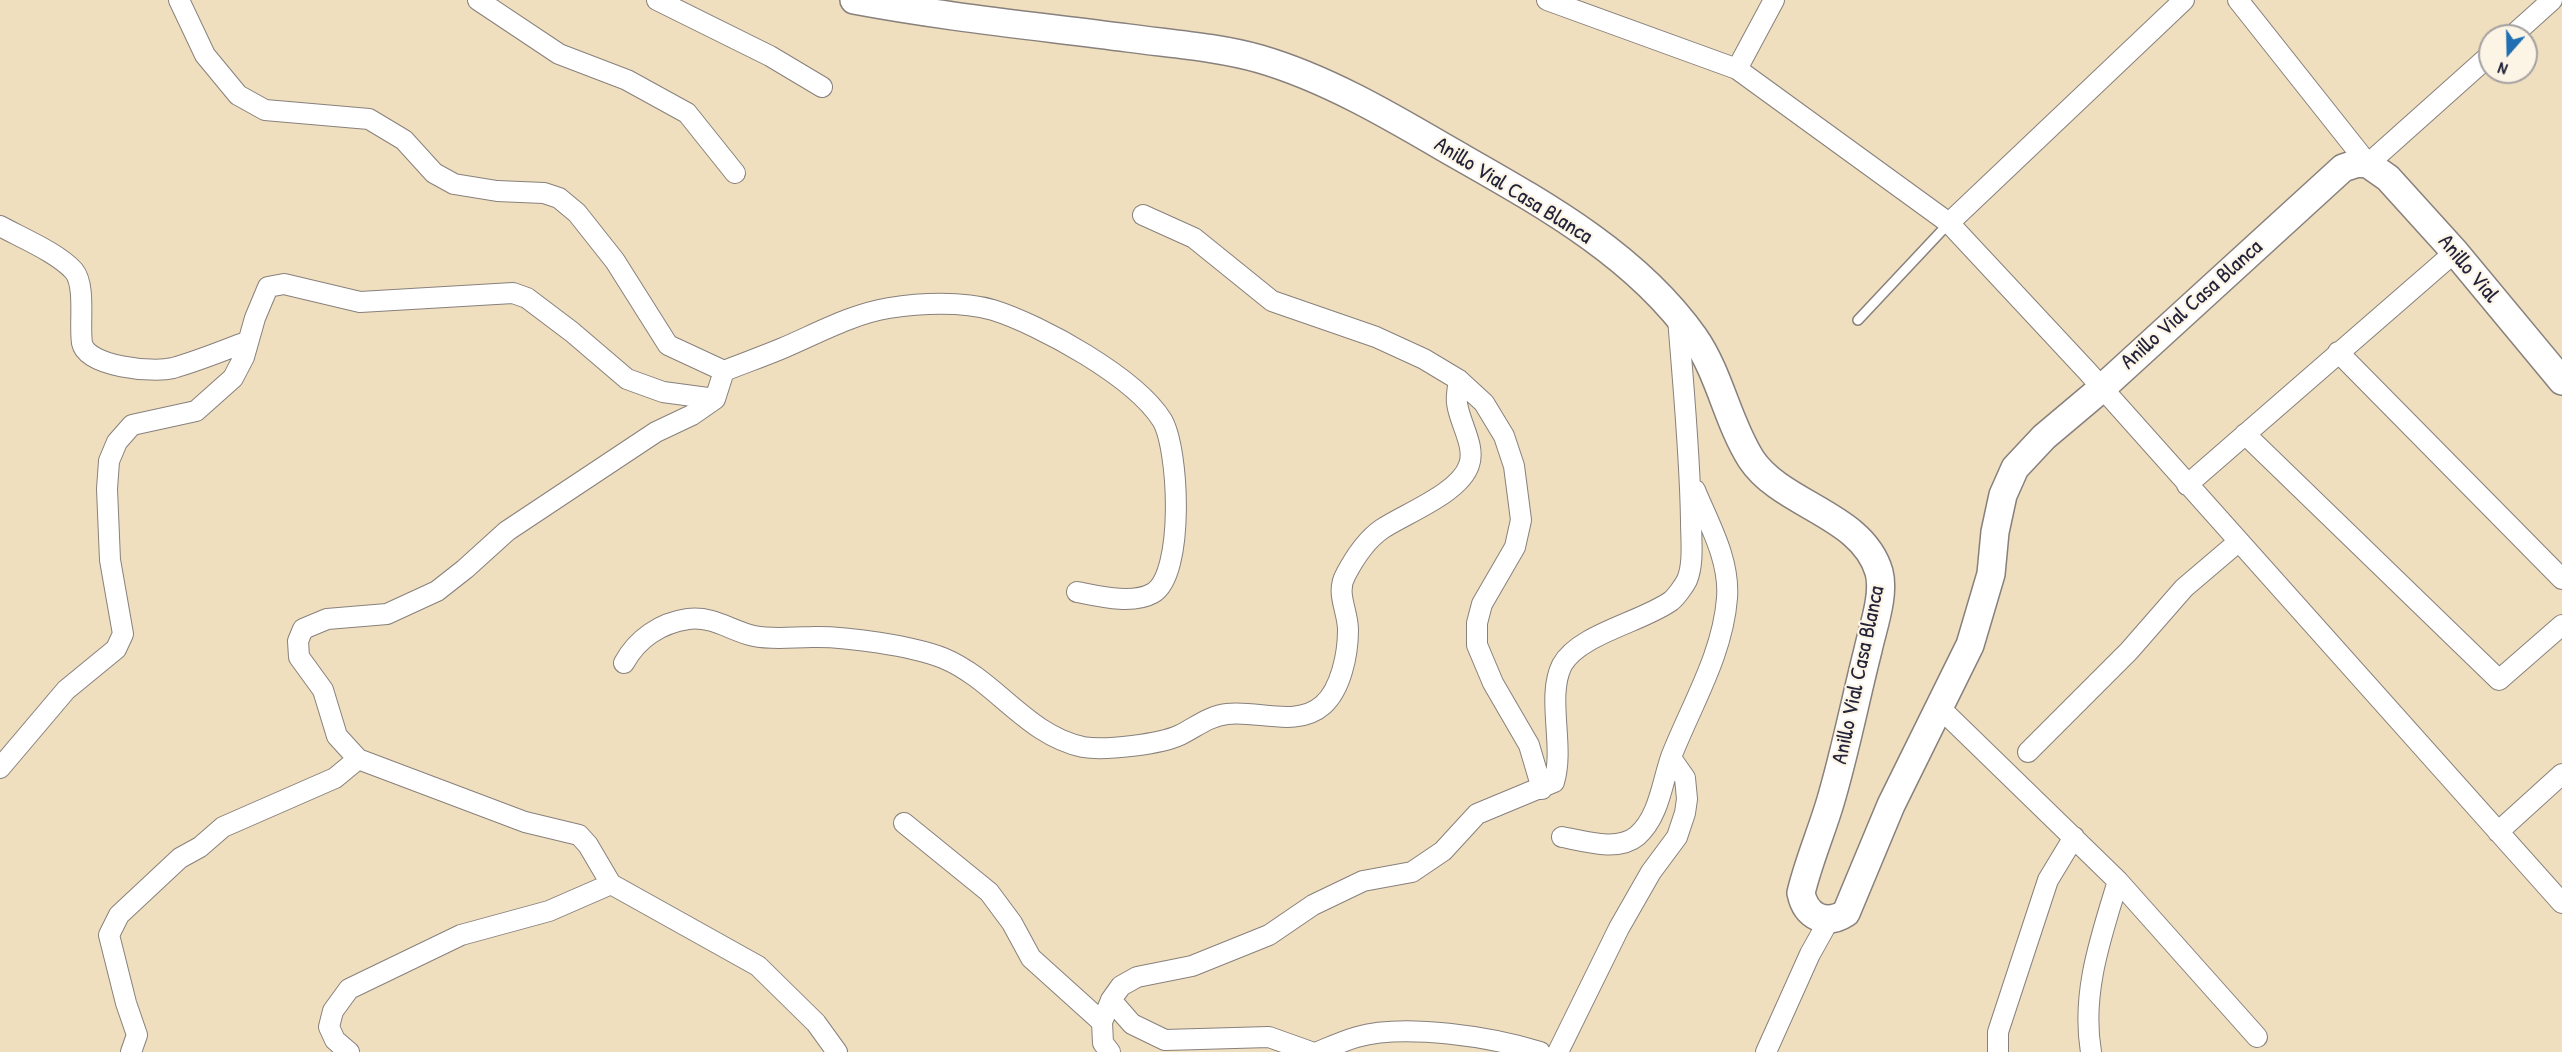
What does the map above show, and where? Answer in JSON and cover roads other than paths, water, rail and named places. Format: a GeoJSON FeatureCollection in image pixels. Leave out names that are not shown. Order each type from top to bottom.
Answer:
{"type":"FeatureCollection","features":[{"type":"Feature","properties":{"kind":"main road","name":"Anillo Vial Casa Blanca"},"geometry":{"type":"LineString","coordinates":[[854,0],[923,12],[1205,47],[1262,60],[1383,112],[1577,226],[1647,285],[1696,339],[1709,363],[1732,424],[1753,462],[1781,487],[1840,525],[1867,549],[1880,574],[1878,603],[1845,745],[1802,893],[1803,904],[1810,913],[1829,920],[1846,913],[1853,900],[1892,805],[1970,645],[1992,574],[1997,523],[2004,495],[2015,468],[2044,437],[2101,389],[2334,175],[2350,165],[2368,164]]}},
{"type":"Feature","properties":{"kind":"main road","name":"Anillo Vial"},"geometry":{"type":"LineString","coordinates":[[2368,164],[2388,178],[2455,252],[2562,381]]}},
{"type":"Feature","properties":{"kind":"street"},"geometry":{"type":"LineString","coordinates":[[179,0],[205,55],[238,95],[265,110],[369,119],[404,140],[434,173],[454,184],[497,191],[544,193],[559,198],[577,213],[615,261],[668,345],[724,371],[785,348],[830,326],[888,308],[930,305],[969,306],[992,310],[1033,327],[1073,348],[1146,400],[1163,422],[1171,458],[1176,521],[1175,551],[1170,569],[1165,581],[1153,593],[1116,599],[1077,592]]}},
{"type":"Feature","properties":{"kind":"street"},"geometry":{"type":"LineString","coordinates":[[478,0],[559,54],[627,80],[687,113],[735,173]]}},
{"type":"Feature","properties":{"kind":"street"},"geometry":{"type":"LineString","coordinates":[[657,0],[770,56],[822,87]]}},
{"type":"Feature","properties":{"kind":"street"},"geometry":{"type":"LineString","coordinates":[[1547,0],[1737,69],[1949,223],[2562,903]]}},
{"type":"Feature","properties":{"kind":"street"},"geometry":{"type":"LineString","coordinates":[[1737,69],[1774,0]]}},
{"type":"Feature","properties":{"kind":"street"},"geometry":{"type":"LineString","coordinates":[[1949,223],[2184,0]]}},
{"type":"Feature","properties":{"kind":"street"},"geometry":{"type":"LineString","coordinates":[[2238,0],[2368,164],[2478,66]]}},
{"type":"Feature","properties":{"kind":"street"},"geometry":{"type":"LineString","coordinates":[[2525,24],[2552,0]]}},
{"type":"Feature","properties":{"kind":"street"},"geometry":{"type":"LineString","coordinates":[[1143,215],[1194,238],[1272,301],[1376,337],[1424,359],[1459,380],[1484,403],[1504,436],[1514,466],[1521,520],[1515,547],[1482,604],[1477,623],[1477,645],[1493,683],[1529,745],[1542,789]]}},
{"type":"Feature","properties":{"kind":"street"},"geometry":{"type":"LineString","coordinates":[[0,226],[45,251],[75,272],[81,293],[82,346],[94,360],[128,367],[170,369],[246,342]]}},
{"type":"Feature","properties":{"kind":"street"},"geometry":{"type":"LineString","coordinates":[[2187,485],[2455,252]]}},
{"type":"Feature","properties":{"kind":"street"},"geometry":{"type":"LineString","coordinates":[[0,768],[66,690],[116,649],[123,634],[110,560],[107,489],[109,461],[117,442],[132,425],[196,411],[233,378],[244,357],[246,342],[263,294],[268,287],[284,284],[360,302],[513,293],[526,298],[554,318],[627,379],[663,392],[715,399]]}},
{"type":"Feature","properties":{"kind":"street"},"geometry":{"type":"LineString","coordinates":[[1102,1022],[1111,1000],[1121,986],[1137,977],[1192,966],[1269,934],[1313,905],[1363,881],[1412,872],[1443,851],[1477,814],[1512,797],[1542,789],[1554,782],[1558,767],[1555,701],[1562,665],[1582,645],[1646,616],[1673,600],[1687,579],[1691,550],[1690,478],[1678,317]]}},
{"type":"Feature","properties":{"kind":"street"},"geometry":{"type":"LineString","coordinates":[[2338,352],[2562,579]]}},
{"type":"Feature","properties":{"kind":"street"},"geometry":{"type":"LineString","coordinates":[[724,371],[715,399],[692,416],[656,432],[507,531],[465,569],[436,591],[387,614],[327,619],[303,629],[298,641],[299,657],[323,690],[337,736],[358,759],[525,822],[567,830],[579,835],[588,845],[611,884],[758,966],[816,1023],[837,1052]]}},
{"type":"Feature","properties":{"kind":"street"},"geometry":{"type":"LineString","coordinates":[[624,663],[636,645],[652,632],[687,619],[702,618],[720,622],[753,636],[838,638],[907,649],[944,659],[993,689],[1029,723],[1043,732],[1085,747],[1165,740],[1211,718],[1225,714],[1252,712],[1283,718],[1297,716],[1321,707],[1330,698],[1343,670],[1348,629],[1341,586],[1356,556],[1382,529],[1435,498],[1460,480],[1467,470],[1471,460],[1469,446],[1456,402],[1459,380]]}},
{"type":"Feature","properties":{"kind":"street"},"geometry":{"type":"LineString","coordinates":[[2245,434],[2499,680],[2562,625]]}},
{"type":"Feature","properties":{"kind":"street"},"geometry":{"type":"LineString","coordinates":[[1562,837],[1601,843],[1624,843],[1637,835],[1653,814],[1671,758],[1713,660],[1727,598],[1724,561],[1690,478]]}},
{"type":"Feature","properties":{"kind":"street"},"geometry":{"type":"LineString","coordinates":[[2028,752],[2150,628],[2184,588],[2238,542]]}},
{"type":"Feature","properties":{"kind":"street"},"geometry":{"type":"LineString","coordinates":[[1939,707],[2118,881],[2257,1037]]}},
{"type":"Feature","properties":{"kind":"street"},"geometry":{"type":"LineString","coordinates":[[1558,1052],[1619,928],[1651,872],[1677,837],[1687,799],[1685,778],[1671,758]]}},
{"type":"Feature","properties":{"kind":"street"},"geometry":{"type":"LineString","coordinates":[[131,1052],[137,1035],[126,1003],[110,935],[119,915],[180,858],[200,847],[223,827],[335,778],[358,759]]}},
{"type":"Feature","properties":{"kind":"street"},"geometry":{"type":"LineString","coordinates":[[2498,832],[2562,774]]}},
{"type":"Feature","properties":{"kind":"street"},"geometry":{"type":"LineString","coordinates":[[904,823],[989,892],[1012,923],[1031,958],[1102,1022],[1110,1049]]}},
{"type":"Feature","properties":{"kind":"street"},"geometry":{"type":"LineString","coordinates":[[1998,1052],[1998,1032],[2048,880],[2074,837]]}},
{"type":"Feature","properties":{"kind":"street"},"geometry":{"type":"LineString","coordinates":[[2091,1052],[2087,1027],[2094,961],[2118,881]]}},
{"type":"Feature","properties":{"kind":"street"},"geometry":{"type":"LineString","coordinates":[[349,1052],[336,1040],[329,1027],[333,1011],[349,989],[461,935],[549,911],[611,884]]}},
{"type":"Feature","properties":{"kind":"street"},"geometry":{"type":"LineString","coordinates":[[1766,1052],[1810,954],[1829,920]]}},
{"type":"Feature","properties":{"kind":"street"},"geometry":{"type":"LineString","coordinates":[[1111,1000],[1132,1024],[1165,1040],[1269,1037],[1311,1052]]}},
{"type":"Feature","properties":{"kind":"street"},"geometry":{"type":"LineString","coordinates":[[1318,1052],[1358,1036],[1411,1031],[1508,1042],[1540,1052]]}},
{"type":"Feature","properties":{"kind":"lane"},"geometry":{"type":"LineString","coordinates":[[1858,320],[1949,223]]}}]}
